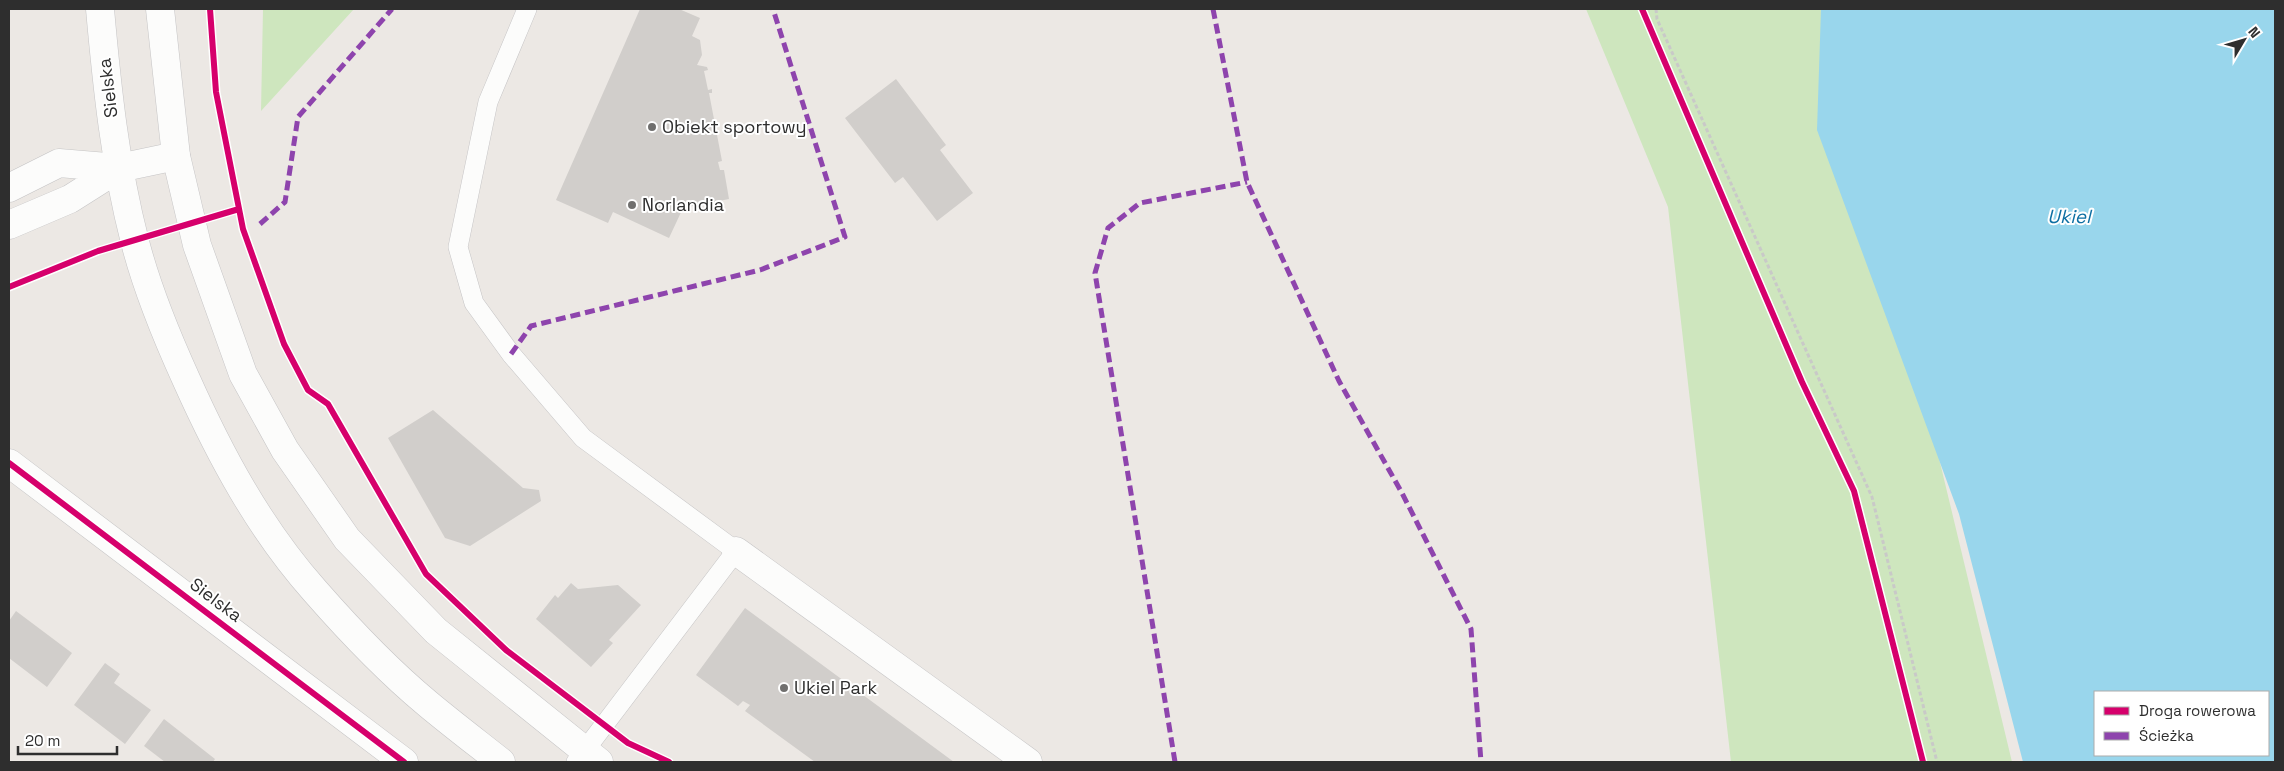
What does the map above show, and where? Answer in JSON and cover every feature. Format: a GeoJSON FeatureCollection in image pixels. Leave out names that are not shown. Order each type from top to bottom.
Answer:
{"type":"FeatureCollection","features":[{"type":"Feature","properties":{"kind":"main road","name":"Sielska"},"geometry":{"type":"LineString","coordinates":[[100,9],[108,97],[119,168],[140,261],[168,340],[210,434],[253,509],[313,590],[372,653],[426,703],[501,762]]}},
{"type":"Feature","properties":{"kind":"main road"},"geometry":{"type":"LineString","coordinates":[[160,9],[176,156],[197,245],[244,374],[285,450],[347,539],[388,584],[436,631],[587,759]]}},
{"type":"Feature","properties":{"kind":"main road"},"geometry":{"type":"LineString","coordinates":[[9,188],[60,163],[119,168],[176,156]]}},
{"type":"Feature","properties":{"kind":"main road"},"geometry":{"type":"LineString","coordinates":[[9,226],[70,199],[119,168]]}},
{"type":"Feature","properties":{"kind":"main road","name":"Sielska"},"geometry":{"type":"LineString","coordinates":[[9,463],[404,762]]}},
{"type":"Feature","properties":{"kind":"main road"},"geometry":{"type":"LineString","coordinates":[[736,551],[1028,762]]}},
{"type":"Feature","properties":{"kind":"lane"},"geometry":{"type":"LineString","coordinates":[[527,9],[488,102],[458,247],[474,303],[511,354],[583,438],[736,551],[587,759]]}},
{"type":"Feature","properties":{"kind":"path"},"geometry":{"type":"LineString","coordinates":[[1656,9],[1661,28],[1872,497],[1937,762]]}},
{"type":"Feature","properties":{"kind":"green space"},"geometry":{"type":"Polygon","coordinates":[[[263,9],[354,9],[261,111],[263,9]]]}},
{"type":"Feature","properties":{"kind":"green space"},"geometry":{"type":"Polygon","coordinates":[[[1586,9],[1831,9],[2012,762],[1731,762],[1668,207],[1586,9]]]}},
{"type":"Feature","properties":{"kind":"water","name":"Ukiel"},"geometry":{"type":"Polygon","coordinates":[[[1821,9],[2275,9],[2275,762],[2023,762],[1959,514],[1817,130],[1821,9]]]}},
{"type":"Feature","properties":{"kind":"building","name":"Obiekt sportowy"},"geometry":{"type":"Polygon","coordinates":[[[640,9],[679,9],[700,18],[692,36],[700,40],[702,55],[697,65],[707,67],[708,70],[704,71],[708,90],[712,89],[712,93],[709,93],[722,161],[718,162],[720,170],[724,170],[729,199],[683,208],[669,238],[613,212],[608,223],[556,200],[640,9]]]}},
{"type":"Feature","properties":{"kind":"building"},"geometry":{"type":"Polygon","coordinates":[[[896,79],[946,145],[940,150],[973,193],[937,221],[903,177],[895,183],[845,118],[896,79]]]}},
{"type":"Feature","properties":{"kind":"building"},"geometry":{"type":"Polygon","coordinates":[[[433,410],[523,488],[539,490],[541,501],[470,546],[445,538],[388,438],[433,410]]]}},
{"type":"Feature","properties":{"kind":"building"},"geometry":{"type":"Polygon","coordinates":[[[571,583],[578,589],[618,585],[641,605],[609,640],[613,643],[591,667],[536,619],[555,595],[558,598],[571,583]]]}},
{"type":"Feature","properties":{"kind":"building","name":"Ukiel Park"},"geometry":{"type":"Polygon","coordinates":[[[745,608],[954,762],[815,762],[745,711],[750,705],[743,701],[738,706],[696,675],[745,608]]]}},
{"type":"Feature","properties":{"kind":"building"},"geometry":{"type":"Polygon","coordinates":[[[16,611],[72,653],[47,687],[9,658],[9,621],[16,611]]]}},
{"type":"Feature","properties":{"kind":"building"},"geometry":{"type":"Polygon","coordinates":[[[105,663],[120,674],[114,683],[151,710],[125,744],[74,705],[105,663]]]}},
{"type":"Feature","properties":{"kind":"building"},"geometry":{"type":"Polygon","coordinates":[[[164,719],[215,759],[213,762],[165,762],[144,746],[164,719]]]}},
{"type":"Feature","properties":{"kind":"marked path"},"geometry":{"type":"LineString","coordinates":[[260,224],[285,202],[298,117],[392,9]]}},
{"type":"Feature","properties":{"kind":"marked path"},"geometry":{"type":"LineString","coordinates":[[511,354],[531,326],[760,270],[845,237],[773,9]]}},
{"type":"Feature","properties":{"kind":"marked path"},"geometry":{"type":"LineString","coordinates":[[1213,9],[1247,182],[1339,381],[1402,493],[1471,629],[1481,762]]}},
{"type":"Feature","properties":{"kind":"marked path"},"geometry":{"type":"LineString","coordinates":[[1175,762],[1095,273],[1108,228],[1140,203],[1247,182]]}},
{"type":"Feature","properties":{"kind":"cycle path"},"geometry":{"type":"LineString","coordinates":[[210,9],[216,92],[243,229],[284,344],[308,390],[328,404],[426,574],[506,650],[628,743],[669,762]]}},
{"type":"Feature","properties":{"kind":"cycle path"},"geometry":{"type":"LineString","coordinates":[[1642,9],[1802,382],[1854,491],[1923,762]]}},
{"type":"Feature","properties":{"kind":"cycle path"},"geometry":{"type":"LineString","coordinates":[[9,287],[98,251],[239,209]]}},
{"type":"Feature","properties":{"kind":"cycle path"},"geometry":{"type":"LineString","coordinates":[[9,463],[404,762]]}},
{"type":"Feature","properties":{"kind":"place","name":"Obiekt sportowy"},"geometry":{"type":"Point","coordinates":[652,127]}},
{"type":"Feature","properties":{"kind":"place","name":"Norlandia"},"geometry":{"type":"Point","coordinates":[632,205]}},
{"type":"Feature","properties":{"kind":"place","name":"Ukiel Park"},"geometry":{"type":"Point","coordinates":[784,688]}}]}
